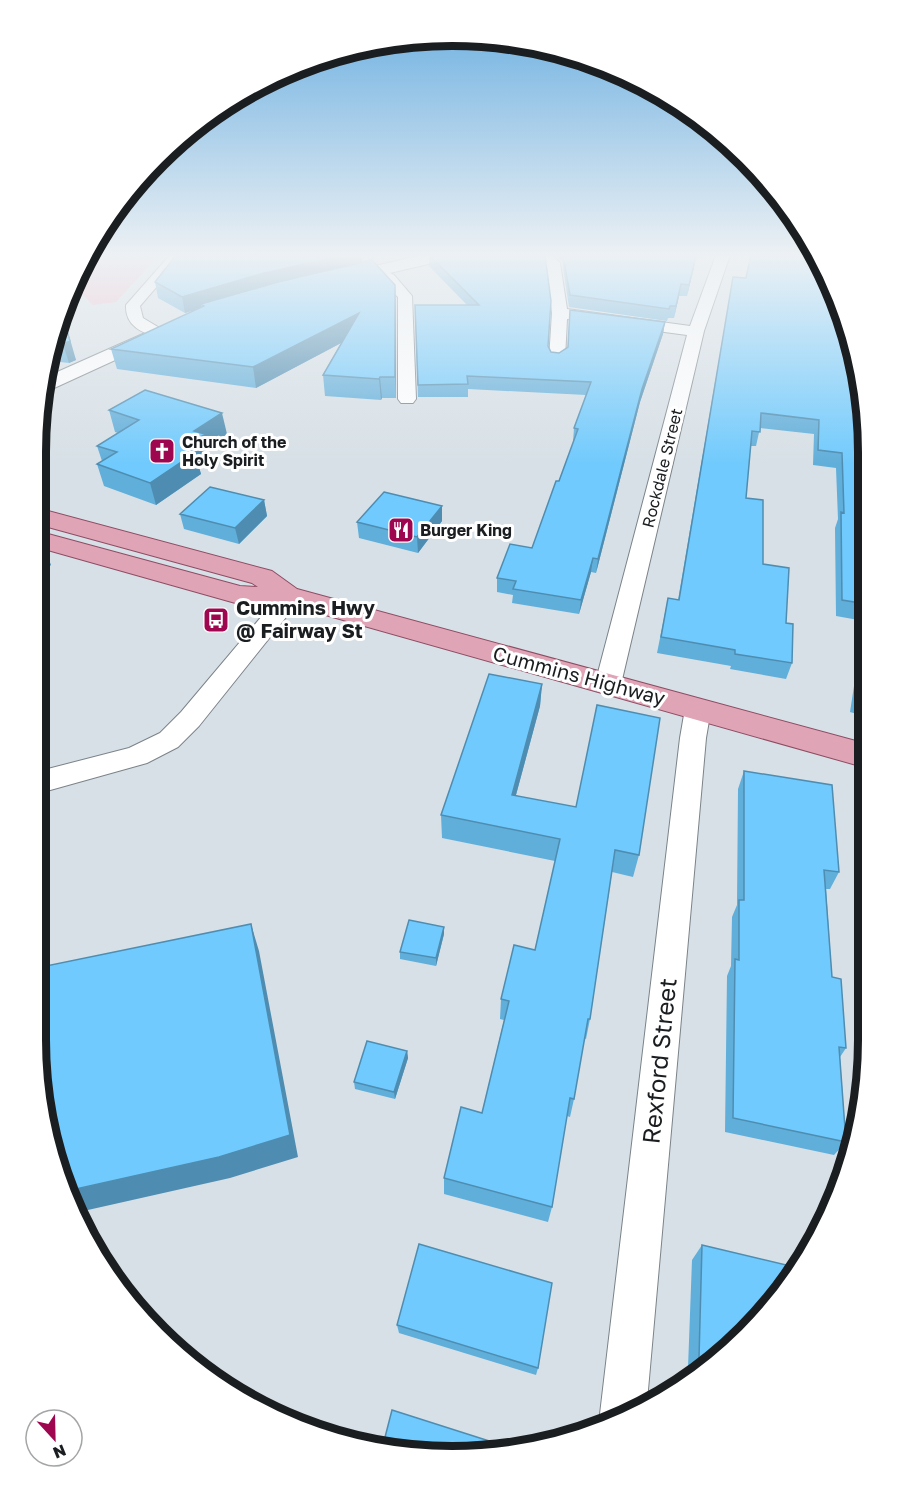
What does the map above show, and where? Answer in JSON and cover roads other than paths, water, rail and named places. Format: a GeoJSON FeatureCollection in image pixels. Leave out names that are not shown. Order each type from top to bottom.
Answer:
{"type":"FeatureCollection","features":[{"type":"Feature","properties":{"kind":"main road"},"geometry":{"type":"LineString","coordinates":[[53,382],[165,331]]}},
{"type":"Feature","properties":{"kind":"main road","name":"Cummins Highway"},"geometry":{"type":"LineString","coordinates":[[46,518],[262,577],[291,596]]}},
{"type":"Feature","properties":{"kind":"main road","name":"Cummins Highway"},"geometry":{"type":"LineString","coordinates":[[46,541],[239,595],[291,596],[858,753]]}},
{"type":"Feature","properties":{"kind":"street"},"geometry":{"type":"LineString","coordinates":[[139,325],[165,331]]}},
{"type":"Feature","properties":{"kind":"street"},"geometry":{"type":"LineString","coordinates":[[406,325],[407,399]]}},
{"type":"Feature","properties":{"kind":"street"},"geometry":{"type":"LineString","coordinates":[[556,359],[559,325]]}},
{"type":"Feature","properties":{"kind":"street"},"geometry":{"type":"LineString","coordinates":[[645,325],[696,331]]}},
{"type":"Feature","properties":{"kind":"street","name":"Rockdale Street"},"geometry":{"type":"LineString","coordinates":[[608,684],[698,325]]}},
{"type":"Feature","properties":{"kind":"street"},"geometry":{"type":"LineString","coordinates":[[46,780],[137,756],[168,740],[195,713],[291,596]]}},
{"type":"Feature","properties":{"kind":"street","name":"Rexford Street"},"geometry":{"type":"LineString","coordinates":[[624,1407],[693,738],[698,709]]}},
{"type":"Feature","properties":{"kind":"place","name":"Church of the Holy Spirit"},"geometry":{"type":"Point","coordinates":[162,451]}},
{"type":"Feature","properties":{"kind":"place","name":"Burger King"},"geometry":{"type":"Point","coordinates":[401,530]}},
{"type":"Feature","properties":{"kind":"place","name":"Cummins Hwy @ Fairway St"},"geometry":{"type":"Point","coordinates":[216,620]}}]}
